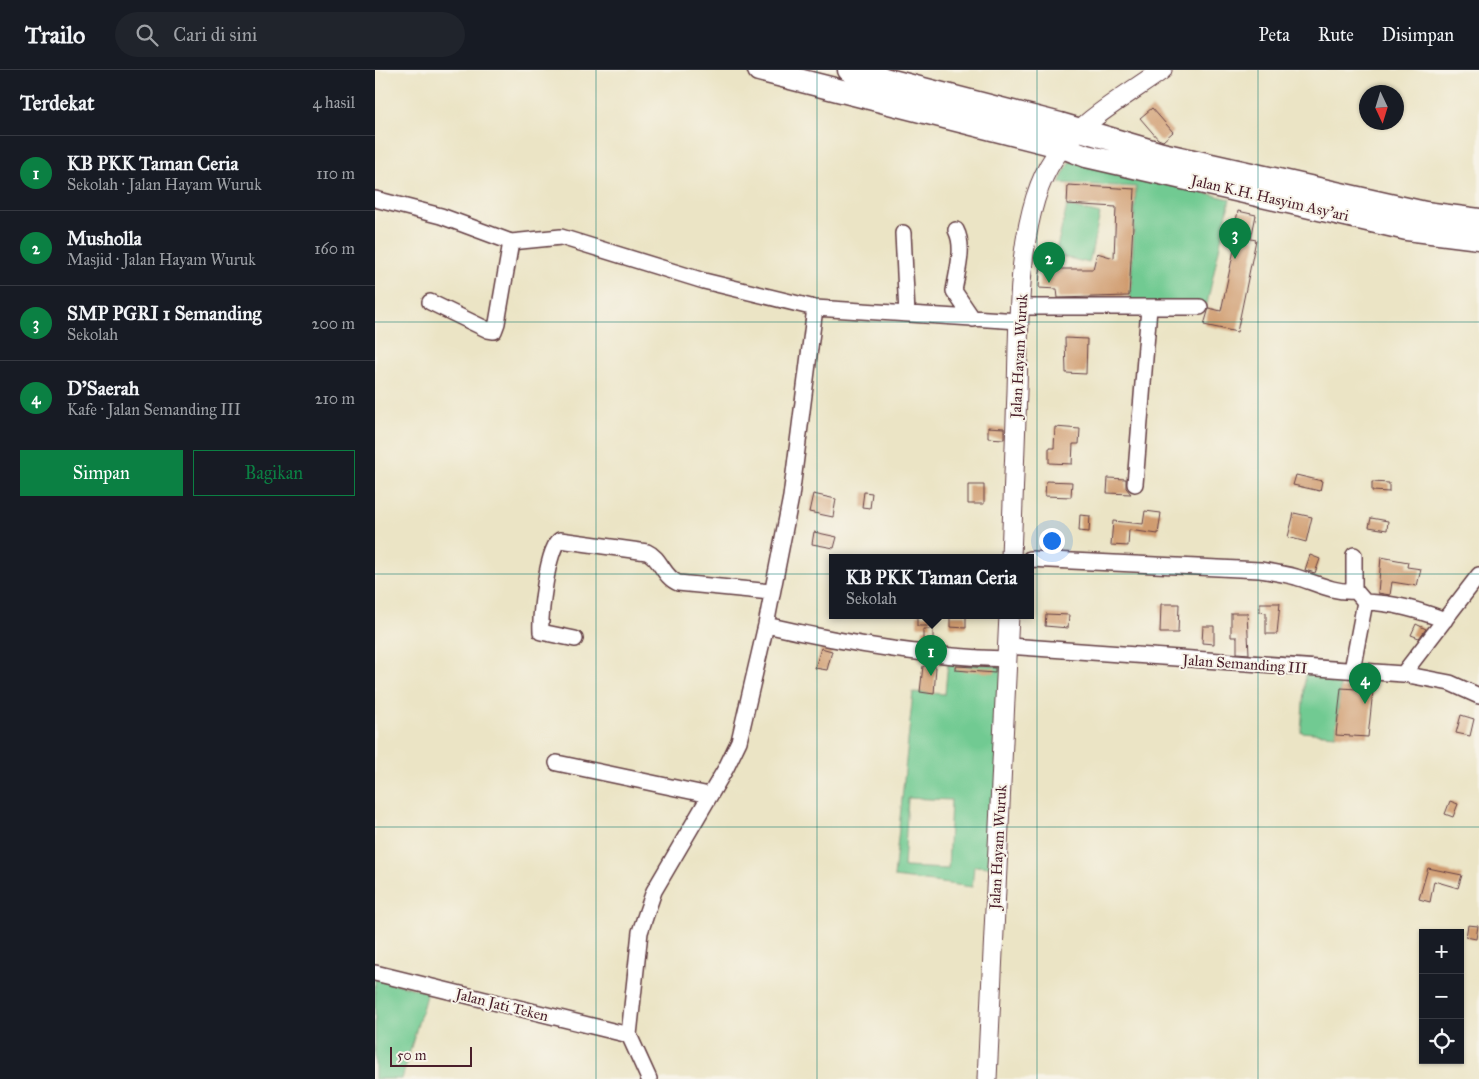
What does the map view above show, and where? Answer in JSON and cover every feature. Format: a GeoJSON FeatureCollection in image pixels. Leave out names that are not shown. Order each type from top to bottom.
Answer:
{"type":"FeatureCollection","features":[{"type":"Feature","properties":{"kind":"highway"},"geometry":{"type":"LineString","coordinates":[[759,70],[1072,138]]}},
{"type":"Feature","properties":{"kind":"highway"},"geometry":{"type":"LineString","coordinates":[[849,70],[1072,138]]}},
{"type":"Feature","properties":{"kind":"highway","name":"Jalan K.H. Hasyim Asy'ari"},"geometry":{"type":"LineString","coordinates":[[1072,138],[1162,154],[1425,213],[1479,220]]}},
{"type":"Feature","properties":{"kind":"highway","name":"Jalan K.H. Hasyim Asy'ari"},"geometry":{"type":"LineString","coordinates":[[1072,138],[1087,156],[1407,229],[1479,238]]}},
{"type":"Feature","properties":{"kind":"main road"},"geometry":{"type":"LineString","coordinates":[[1072,138],[1162,70]]}},
{"type":"Feature","properties":{"kind":"main road","name":"Jalan Hayam Wuruk"},"geometry":{"type":"LineString","coordinates":[[1011,554],[1019,314],[1027,235],[1036,198],[1053,160],[1072,138]]}},
{"type":"Feature","properties":{"kind":"main road","name":"Jalan Hayam Wuruk"},"geometry":{"type":"LineString","coordinates":[[987,1079],[1009,619]]}},
{"type":"Feature","properties":{"kind":"street"},"geometry":{"type":"LineString","coordinates":[[375,199],[441,216],[511,242],[561,238],[704,282],[815,308],[973,319],[1019,314],[1200,307]]}},
{"type":"Feature","properties":{"kind":"street"},"geometry":{"type":"LineString","coordinates":[[955,230],[959,237],[960,251],[954,291],[973,319]]}},
{"type":"Feature","properties":{"kind":"street"},"geometry":{"type":"LineString","coordinates":[[903,233],[907,314]]}},
{"type":"Feature","properties":{"kind":"street"},"geometry":{"type":"LineString","coordinates":[[430,302],[493,331],[497,323],[511,242]]}},
{"type":"Feature","properties":{"kind":"street"},"geometry":{"type":"LineString","coordinates":[[649,1079],[629,1035],[640,932],[648,904],[709,794],[726,768],[739,741],[766,625],[791,497],[815,308]]}},
{"type":"Feature","properties":{"kind":"street"},"geometry":{"type":"LineString","coordinates":[[1135,484],[1149,308]]}},
{"type":"Feature","properties":{"kind":"street"},"geometry":{"type":"LineString","coordinates":[[575,639],[541,632],[545,587],[555,546],[560,540],[647,552],[652,554],[666,576],[678,583],[771,592]]}},
{"type":"Feature","properties":{"kind":"street"},"geometry":{"type":"LineString","coordinates":[[1354,555],[1355,591],[1365,602],[1386,602],[1445,620]]}},
{"type":"Feature","properties":{"kind":"street"},"geometry":{"type":"LineString","coordinates":[[1034,559],[1260,570],[1296,577],[1319,586],[1346,592],[1355,591]]}},
{"type":"Feature","properties":{"kind":"street"},"geometry":{"type":"LineString","coordinates":[[1403,674],[1479,575]]}},
{"type":"Feature","properties":{"kind":"street"},"geometry":{"type":"LineString","coordinates":[[1352,670],[1365,602]]}},
{"type":"Feature","properties":{"kind":"street","name":"Jalan Semanding III"},"geometry":{"type":"LineString","coordinates":[[766,625],[829,639],[938,654],[1007,652],[1199,661],[1403,674],[1450,683],[1479,696]]}},
{"type":"Feature","properties":{"kind":"street"},"geometry":{"type":"LineString","coordinates":[[557,763],[709,794]]}},
{"type":"Feature","properties":{"kind":"street","name":"Jalan Jati Teken"},"geometry":{"type":"LineString","coordinates":[[375,972],[629,1035]]}},
{"type":"Feature","properties":{"kind":"green space"},"geometry":{"type":"Polygon","coordinates":[[[1070,161],[1230,199],[1207,304],[1130,306],[1136,187],[1059,183],[1070,161]]]}},
{"type":"Feature","properties":{"kind":"green space"},"geometry":{"type":"Polygon","coordinates":[[[1067,206],[1100,214],[1089,263],[1055,255],[1067,206]]]}},
{"type":"Feature","properties":{"kind":"green space"},"geometry":{"type":"Polygon","coordinates":[[[948,661],[1003,666],[993,867],[974,866],[972,887],[894,877],[913,692],[945,694],[948,661]],[[908,798],[904,867],[948,869],[951,800],[908,798]]]}},
{"type":"Feature","properties":{"kind":"green space"},"geometry":{"type":"Polygon","coordinates":[[[1305,674],[1341,677],[1336,735],[1301,732],[1305,674]]]}},
{"type":"Feature","properties":{"kind":"green space"},"geometry":{"type":"Polygon","coordinates":[[[375,978],[427,992],[402,1079],[375,1079],[375,978]]]}},
{"type":"Feature","properties":{"kind":"building"},"geometry":{"type":"Polygon","coordinates":[[[1152,108],[1173,132],[1163,141],[1158,139],[1140,118],[1152,108]]]}},
{"type":"Feature","properties":{"kind":"building"},"geometry":{"type":"Polygon","coordinates":[[[1068,185],[1135,189],[1129,296],[1058,298],[1057,289],[1039,288],[1040,272],[1045,250],[1054,251],[1050,269],[1093,269],[1097,253],[1114,258],[1116,207],[1067,204],[1068,185]]]}},
{"type":"Feature","properties":{"kind":"building"},"geometry":{"type":"Polygon","coordinates":[[[1238,211],[1256,215],[1251,239],[1256,240],[1237,332],[1204,325],[1209,308],[1221,311],[1238,231],[1234,230],[1238,211]]]}},
{"type":"Feature","properties":{"kind":"building"},"geometry":{"type":"Polygon","coordinates":[[[1065,338],[1087,339],[1086,374],[1066,373],[1065,338]]]}},
{"type":"Feature","properties":{"kind":"building"},"geometry":{"type":"Polygon","coordinates":[[[988,427],[1004,428],[1004,439],[988,438],[988,427]]]}},
{"type":"Feature","properties":{"kind":"building"},"geometry":{"type":"Polygon","coordinates":[[[1055,427],[1080,429],[1079,444],[1073,444],[1072,464],[1049,463],[1049,448],[1054,448],[1055,427]]]}},
{"type":"Feature","properties":{"kind":"building"},"geometry":{"type":"Polygon","coordinates":[[[1296,475],[1322,481],[1320,491],[1293,485],[1296,475]]]}},
{"type":"Feature","properties":{"kind":"building"},"geometry":{"type":"Polygon","coordinates":[[[1108,478],[1126,479],[1126,488],[1131,494],[1107,493],[1108,478]]]}},
{"type":"Feature","properties":{"kind":"building"},"geometry":{"type":"Polygon","coordinates":[[[1046,481],[1072,482],[1071,497],[1045,496],[1046,481]]]}},
{"type":"Feature","properties":{"kind":"building"},"geometry":{"type":"Polygon","coordinates":[[[1372,482],[1389,483],[1389,492],[1372,491],[1372,482]]]}},
{"type":"Feature","properties":{"kind":"building"},"geometry":{"type":"Polygon","coordinates":[[[968,485],[984,485],[984,504],[968,504],[968,485]]]}},
{"type":"Feature","properties":{"kind":"building"},"geometry":{"type":"Polygon","coordinates":[[[864,492],[872,493],[870,508],[862,507],[864,492]]]}},
{"type":"Feature","properties":{"kind":"building"},"geometry":{"type":"Polygon","coordinates":[[[813,494],[836,499],[833,517],[809,512],[813,494]]]}},
{"type":"Feature","properties":{"kind":"building"},"geometry":{"type":"Polygon","coordinates":[[[1145,511],[1161,513],[1158,534],[1129,530],[1128,546],[1111,545],[1113,521],[1143,524],[1145,511]]]}},
{"type":"Feature","properties":{"kind":"building"},"geometry":{"type":"Polygon","coordinates":[[[1294,513],[1312,517],[1306,542],[1288,537],[1294,513]]]}},
{"type":"Feature","properties":{"kind":"building"},"geometry":{"type":"Polygon","coordinates":[[[1080,515],[1090,516],[1089,532],[1079,531],[1080,515]]]}},
{"type":"Feature","properties":{"kind":"building"},"geometry":{"type":"Polygon","coordinates":[[[1371,518],[1388,521],[1387,530],[1369,527],[1371,518]]]}},
{"type":"Feature","properties":{"kind":"building"},"geometry":{"type":"Polygon","coordinates":[[[814,532],[837,537],[834,548],[812,544],[814,532]]]}},
{"type":"Feature","properties":{"kind":"building"},"geometry":{"type":"Polygon","coordinates":[[[1310,555],[1320,559],[1315,573],[1305,570],[1310,555]]]}},
{"type":"Feature","properties":{"kind":"building"},"geometry":{"type":"Polygon","coordinates":[[[1381,557],[1408,562],[1407,567],[1421,569],[1417,586],[1392,582],[1390,595],[1378,593],[1381,557]]]}},
{"type":"Feature","properties":{"kind":"building"},"geometry":{"type":"Polygon","coordinates":[[[1260,603],[1280,603],[1277,634],[1266,634],[1266,613],[1260,612],[1260,603]]]}},
{"type":"Feature","properties":{"kind":"building"},"geometry":{"type":"Polygon","coordinates":[[[1161,604],[1179,604],[1178,633],[1160,633],[1161,604]]]}},
{"type":"Feature","properties":{"kind":"building"},"geometry":{"type":"Polygon","coordinates":[[[1231,613],[1247,613],[1249,654],[1237,653],[1237,637],[1231,637],[1231,613]]]}},
{"type":"Feature","properties":{"kind":"building"},"geometry":{"type":"Polygon","coordinates":[[[1046,614],[1069,615],[1068,628],[1045,626],[1046,614]]]}},
{"type":"Feature","properties":{"kind":"building"},"geometry":{"type":"Polygon","coordinates":[[[917,619],[931,619],[931,626],[917,626],[917,619]]]}},
{"type":"Feature","properties":{"kind":"building"},"geometry":{"type":"Polygon","coordinates":[[[950,619],[966,619],[966,628],[950,627],[950,619]]]}},
{"type":"Feature","properties":{"kind":"building"},"geometry":{"type":"Polygon","coordinates":[[[1416,624],[1426,629],[1419,638],[1411,635],[1416,624]]]}},
{"type":"Feature","properties":{"kind":"building"},"geometry":{"type":"Polygon","coordinates":[[[1203,626],[1214,626],[1214,644],[1202,643],[1203,626]]]}},
{"type":"Feature","properties":{"kind":"building"},"geometry":{"type":"Polygon","coordinates":[[[923,629],[933,629],[933,645],[923,644],[923,629]]]}},
{"type":"Feature","properties":{"kind":"building"},"geometry":{"type":"Polygon","coordinates":[[[821,648],[832,651],[827,670],[815,668],[821,648]]]}},
{"type":"Feature","properties":{"kind":"building"},"geometry":{"type":"Polygon","coordinates":[[[923,666],[936,667],[934,694],[920,692],[923,666]]]}},
{"type":"Feature","properties":{"kind":"building"},"geometry":{"type":"Polygon","coordinates":[[[955,666],[995,668],[995,673],[955,670],[955,666]]]}},
{"type":"Feature","properties":{"kind":"building"},"geometry":{"type":"Polygon","coordinates":[[[1341,688],[1373,690],[1368,737],[1336,735],[1341,688]]]}},
{"type":"Feature","properties":{"kind":"building"},"geometry":{"type":"Polygon","coordinates":[[[1461,715],[1474,719],[1470,736],[1456,733],[1461,715]]]}},
{"type":"Feature","properties":{"kind":"building"},"geometry":{"type":"Polygon","coordinates":[[[1450,801],[1458,804],[1453,817],[1445,814],[1450,801]]]}},
{"type":"Feature","properties":{"kind":"building"},"geometry":{"type":"Polygon","coordinates":[[[1428,868],[1462,875],[1458,888],[1434,881],[1430,902],[1419,899],[1428,868]]]}},
{"type":"Feature","properties":{"kind":"building"},"geometry":{"type":"Polygon","coordinates":[[[1468,925],[1478,926],[1476,939],[1466,937],[1468,925]]]}},
{"type":"Feature","properties":{"kind":"place","name":"SMP PGRI 1 Semanding"},"geometry":{"type":"Point","coordinates":[1235,259]}},
{"type":"Feature","properties":{"kind":"place","name":"Musholla"},"geometry":{"type":"Point","coordinates":[1049,283]}},
{"type":"Feature","properties":{"kind":"place","name":"KB PKK Taman Ceria"},"geometry":{"type":"Point","coordinates":[931,676]}},
{"type":"Feature","properties":{"kind":"place","name":"D'Saerah"},"geometry":{"type":"Point","coordinates":[1365,704]}}]}
